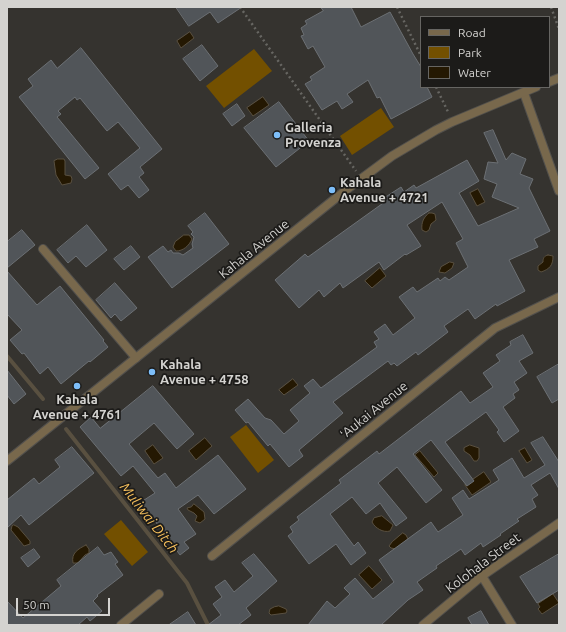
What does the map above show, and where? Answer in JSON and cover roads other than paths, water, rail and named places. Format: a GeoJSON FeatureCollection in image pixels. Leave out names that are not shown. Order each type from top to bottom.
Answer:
{"type":"FeatureCollection","features":[{"type":"Feature","properties":{"kind":"street","name":"Kahala Avenue"},"geometry":{"type":"LineString","coordinates":[[7,461],[361,178],[392,156],[452,122],[534,88]]}},
{"type":"Feature","properties":{"kind":"street"},"geometry":{"type":"LineString","coordinates":[[524,93],[559,191]]}},
{"type":"Feature","properties":{"kind":"street"},"geometry":{"type":"LineString","coordinates":[[43,249],[136,358]]}},
{"type":"Feature","properties":{"kind":"street","name":"ʻAukai Avenue"},"geometry":{"type":"LineString","coordinates":[[212,556],[495,328],[559,297]]}},
{"type":"Feature","properties":{"kind":"street","name":"Kolohala Street"},"geometry":{"type":"LineString","coordinates":[[423,625],[482,576],[559,523]]}},
{"type":"Feature","properties":{"kind":"street"},"geometry":{"type":"LineString","coordinates":[[482,576],[512,625]]}},
{"type":"Feature","properties":{"kind":"street"},"geometry":{"type":"LineString","coordinates":[[121,625],[159,594]]}},
{"type":"Feature","properties":{"kind":"water"},"geometry":{"type":"Polygon","coordinates":[[[190,32],[194,38],[181,48],[177,41],[190,32]]]}},
{"type":"Feature","properties":{"kind":"water"},"geometry":{"type":"Polygon","coordinates":[[[263,97],[269,105],[253,116],[247,108],[263,97]]]}},
{"type":"Feature","properties":{"kind":"water"},"geometry":{"type":"Polygon","coordinates":[[[64,159],[65,175],[71,176],[71,183],[62,185],[56,175],[54,161],[64,159]]]}},
{"type":"Feature","properties":{"kind":"water"},"geometry":{"type":"Polygon","coordinates":[[[478,189],[485,202],[477,206],[470,193],[478,189]]]}},
{"type":"Feature","properties":{"kind":"water"},"geometry":{"type":"Polygon","coordinates":[[[429,213],[435,214],[436,220],[431,224],[429,230],[426,232],[422,230],[422,222],[429,213]]]}},
{"type":"Feature","properties":{"kind":"water"},"geometry":{"type":"Polygon","coordinates":[[[184,235],[189,235],[192,239],[191,242],[183,249],[176,251],[173,247],[175,242],[184,235]]]}},
{"type":"Feature","properties":{"kind":"water"},"geometry":{"type":"Polygon","coordinates":[[[548,255],[553,256],[552,264],[547,270],[541,272],[538,270],[538,266],[548,255]]]}},
{"type":"Feature","properties":{"kind":"water"},"geometry":{"type":"Polygon","coordinates":[[[450,262],[454,263],[452,268],[445,273],[439,272],[441,267],[450,262]]]}},
{"type":"Feature","properties":{"kind":"water"},"geometry":{"type":"Polygon","coordinates":[[[380,268],[386,276],[372,288],[365,281],[380,268]]]}},
{"type":"Feature","properties":{"kind":"water"},"geometry":{"type":"Polygon","coordinates":[[[293,379],[298,385],[284,395],[279,390],[293,379]]]}},
{"type":"Feature","properties":{"kind":"water"},"geometry":{"type":"Polygon","coordinates":[[[205,438],[212,446],[196,460],[189,451],[205,438]]]}},
{"type":"Feature","properties":{"kind":"water"},"geometry":{"type":"Polygon","coordinates":[[[153,445],[163,458],[154,464],[145,451],[153,445]]]}},
{"type":"Feature","properties":{"kind":"water"},"geometry":{"type":"Polygon","coordinates":[[[470,445],[479,448],[479,458],[477,461],[474,461],[470,455],[464,451],[464,448],[470,445]]]}},
{"type":"Feature","properties":{"kind":"water"},"geometry":{"type":"Polygon","coordinates":[[[525,448],[532,460],[527,463],[519,451],[525,448]]]}},
{"type":"Feature","properties":{"kind":"water"},"geometry":{"type":"Polygon","coordinates":[[[420,451],[438,473],[434,477],[415,455],[420,451]]]}},
{"type":"Feature","properties":{"kind":"water"},"geometry":{"type":"Polygon","coordinates":[[[484,472],[491,482],[472,495],[465,485],[484,472]]]}},
{"type":"Feature","properties":{"kind":"water"},"geometry":{"type":"Polygon","coordinates":[[[194,504],[204,512],[205,519],[200,523],[195,521],[197,516],[187,508],[194,504]]]}},
{"type":"Feature","properties":{"kind":"water"},"geometry":{"type":"Polygon","coordinates":[[[382,516],[393,525],[390,531],[380,530],[372,522],[374,518],[382,516]]]}},
{"type":"Feature","properties":{"kind":"water"},"geometry":{"type":"Polygon","coordinates":[[[14,525],[18,527],[30,541],[30,544],[24,546],[11,530],[12,526],[14,525]]]}},
{"type":"Feature","properties":{"kind":"water"},"geometry":{"type":"Polygon","coordinates":[[[403,533],[408,539],[396,549],[391,548],[389,546],[392,542],[403,533]]]}},
{"type":"Feature","properties":{"kind":"water"},"geometry":{"type":"Polygon","coordinates":[[[86,545],[89,549],[89,553],[85,555],[78,563],[73,563],[74,554],[86,545]]]}},
{"type":"Feature","properties":{"kind":"water"},"geometry":{"type":"Polygon","coordinates":[[[369,566],[382,580],[372,589],[359,575],[369,566]]]}},
{"type":"Feature","properties":{"kind":"water"},"geometry":{"type":"Polygon","coordinates":[[[553,594],[559,603],[542,614],[538,609],[540,607],[538,604],[553,594]]]}},
{"type":"Feature","properties":{"kind":"water"},"geometry":{"type":"Polygon","coordinates":[[[279,606],[286,609],[286,613],[271,615],[269,613],[270,609],[279,606]]]}},
{"type":"Feature","properties":{"kind":"waterway","name":"Muliwai Ditch"},"geometry":{"type":"LineString","coordinates":[[7,356],[43,399]]}},
{"type":"Feature","properties":{"kind":"waterway","name":"Muliwai Ditch"},"geometry":{"type":"LineString","coordinates":[[66,429],[187,583],[208,625]]}},
{"type":"Feature","properties":{"kind":"place","name":"Galleria Provenza"},"geometry":{"type":"Point","coordinates":[277,135]}},
{"type":"Feature","properties":{"kind":"place","name":"Kahala Avenue + 4721"},"geometry":{"type":"Point","coordinates":[332,190]}},
{"type":"Feature","properties":{"kind":"place","name":"Kahala Avenue + 4758"},"geometry":{"type":"Point","coordinates":[152,372]}},
{"type":"Feature","properties":{"kind":"place","name":"Kahala Avenue + 4761"},"geometry":{"type":"Point","coordinates":[77,386]}}]}
